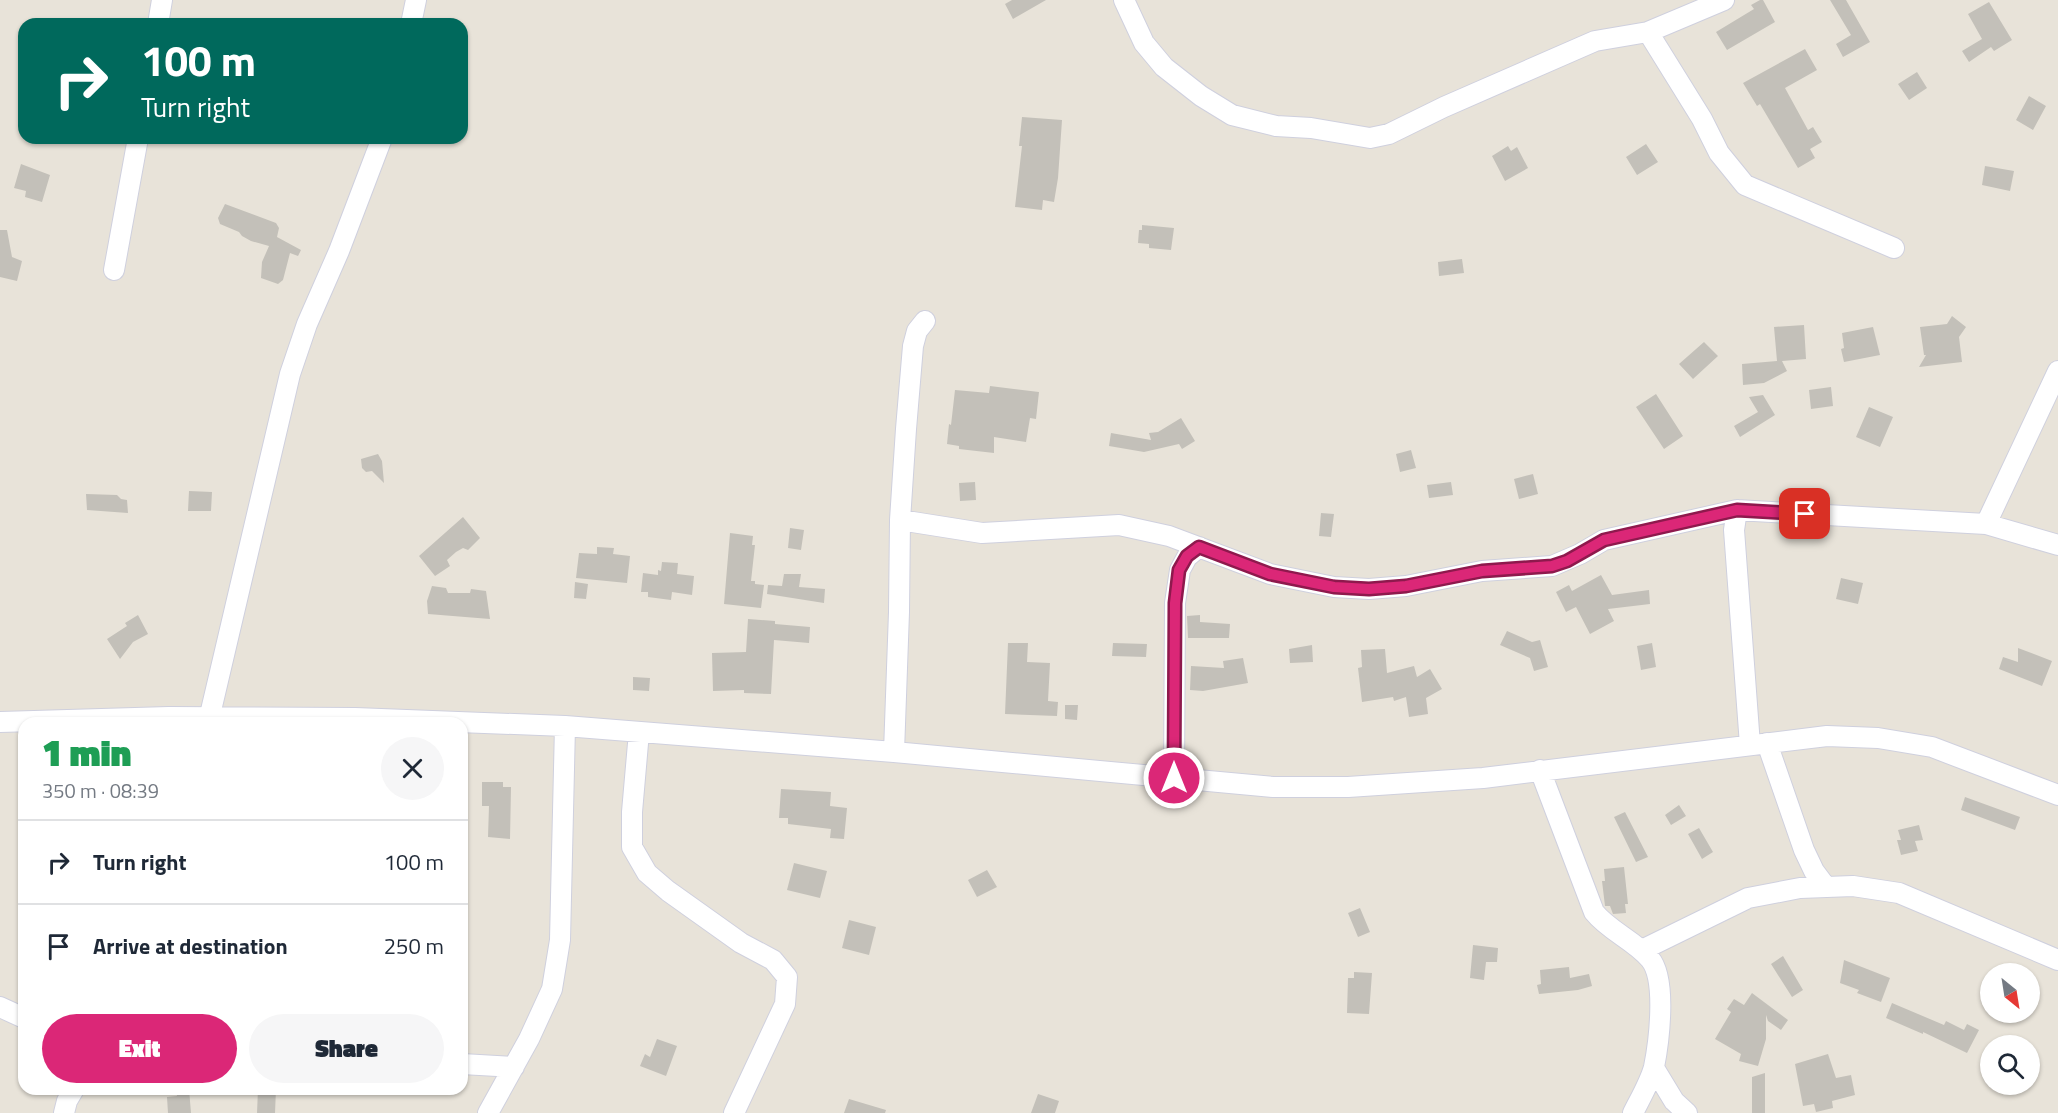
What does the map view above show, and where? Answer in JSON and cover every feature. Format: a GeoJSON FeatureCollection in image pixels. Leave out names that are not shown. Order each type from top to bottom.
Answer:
{"type":"FeatureCollection","features":[{"type":"Feature","properties":{"kind":"street"},"geometry":{"type":"LineString","coordinates":[[159,18],[162,0]]}},
{"type":"Feature","properties":{"kind":"street"},"geometry":{"type":"LineString","coordinates":[[412,18],[416,0]]}},
{"type":"Feature","properties":{"kind":"street"},"geometry":{"type":"LineString","coordinates":[[1124,0],[1144,43],[1164,67],[1201,96],[1232,115],[1276,126],[1311,128],[1370,138],[1389,134],[1444,107],[1595,41],[1648,32],[1724,0]]}},
{"type":"Feature","properties":{"kind":"street"},"geometry":{"type":"LineString","coordinates":[[1648,32],[1702,120],[1719,153],[1745,185],[1893,248]]}},
{"type":"Feature","properties":{"kind":"street"},"geometry":{"type":"LineString","coordinates":[[114,270],[137,144]]}},
{"type":"Feature","properties":{"kind":"street"},"geometry":{"type":"LineString","coordinates":[[209,717],[290,374],[307,324],[339,250],[380,144]]}},
{"type":"Feature","properties":{"kind":"street"},"geometry":{"type":"LineString","coordinates":[[894,752],[900,520],[913,346],[917,331],[926,321]]}},
{"type":"Feature","properties":{"kind":"street"},"geometry":{"type":"LineString","coordinates":[[1986,524],[2058,371]]}},
{"type":"Feature","properties":{"kind":"street"},"geometry":{"type":"LineString","coordinates":[[900,520],[982,533],[1119,525],[1146,529],[1270,574],[1334,587],[1378,588],[1406,586],[1482,571],[1552,566],[1574,558],[1604,540],[1737,510],[1986,524],[2058,545]]}},
{"type":"Feature","properties":{"kind":"street"},"geometry":{"type":"LineString","coordinates":[[1737,510],[1734,530],[1759,744],[1804,850],[1814,871],[1826,886]]}},
{"type":"Feature","properties":{"kind":"street"},"geometry":{"type":"LineString","coordinates":[[1174,778],[1175,603],[1179,570],[1187,556],[1199,547]]}},
{"type":"Feature","properties":{"kind":"street"},"geometry":{"type":"LineString","coordinates":[[0,722],[18,721]]}},
{"type":"Feature","properties":{"kind":"street"},"geometry":{"type":"LineString","coordinates":[[468,722],[565,726],[894,752],[1273,787],[1348,787],[1483,778],[1827,736],[1878,738],[1932,747],[2058,795]]}},
{"type":"Feature","properties":{"kind":"street"},"geometry":{"type":"LineString","coordinates":[[488,1113],[552,989],[558,949],[565,726]]}},
{"type":"Feature","properties":{"kind":"street"},"geometry":{"type":"LineString","coordinates":[[639,732],[632,812],[632,847],[647,873],[668,891],[741,943],[773,960],[787,977],[785,1004],[734,1113]]}},
{"type":"Feature","properties":{"kind":"street"},"geometry":{"type":"LineString","coordinates":[[1540,770],[1594,912],[1601,921],[1642,950],[1653,961],[1658,975],[1662,997],[1654,1068],[1633,1113]]}},
{"type":"Feature","properties":{"kind":"street"},"geometry":{"type":"LineString","coordinates":[[1642,950],[1748,898],[1800,888],[1853,886],[1899,894],[2058,960]]}},
{"type":"Feature","properties":{"kind":"street"},"geometry":{"type":"LineString","coordinates":[[0,1007],[18,1015]]}},
{"type":"Feature","properties":{"kind":"street"},"geometry":{"type":"LineString","coordinates":[[468,1064],[514,1066]]}},
{"type":"Feature","properties":{"kind":"street"},"geometry":{"type":"LineString","coordinates":[[1654,1068],[1674,1101],[1687,1113]]}},
{"type":"Feature","properties":{"kind":"street"},"geometry":{"type":"LineString","coordinates":[[64,1113],[70,1095]]}},
{"type":"Feature","properties":{"kind":"building"},"geometry":{"type":"Polygon","coordinates":[[[1012,0],[1046,0],[1013,19],[1005,4],[1012,0]]]}},
{"type":"Feature","properties":{"kind":"building"},"geometry":{"type":"Polygon","coordinates":[[[1763,0],[1775,22],[1727,50],[1716,32],[1754,9],[1751,5],[1763,0]]]}},
{"type":"Feature","properties":{"kind":"building"},"geometry":{"type":"Polygon","coordinates":[[[1830,0],[1846,0],[1870,42],[1843,57],[1836,44],[1851,35],[1830,0]]]}},
{"type":"Feature","properties":{"kind":"building"},"geometry":{"type":"Polygon","coordinates":[[[1989,2],[2012,40],[1994,51],[1991,47],[1969,62],[1962,51],[1982,39],[1968,14],[1989,2]]]}},
{"type":"Feature","properties":{"kind":"building"},"geometry":{"type":"Polygon","coordinates":[[[1805,49],[1817,70],[1785,88],[1808,130],[1813,127],[1822,142],[1810,149],[1815,158],[1798,168],[1760,104],[1757,106],[1743,83],[1805,49]]]}},
{"type":"Feature","properties":{"kind":"building"},"geometry":{"type":"Polygon","coordinates":[[[1917,72],[1927,88],[1909,100],[1898,84],[1917,72]]]}},
{"type":"Feature","properties":{"kind":"building"},"geometry":{"type":"Polygon","coordinates":[[[2029,96],[2046,106],[2033,130],[2016,120],[2029,96]]]}},
{"type":"Feature","properties":{"kind":"building"},"geometry":{"type":"Polygon","coordinates":[[[1022,117],[1062,120],[1054,202],[1043,200],[1042,210],[1015,207],[1022,146],[1019,146],[1022,117]]]}},
{"type":"Feature","properties":{"kind":"building"},"geometry":{"type":"Polygon","coordinates":[[[1646,144],[1658,162],[1637,175],[1626,157],[1646,144]]]}},
{"type":"Feature","properties":{"kind":"building"},"geometry":{"type":"Polygon","coordinates":[[[1508,146],[1511,151],[1517,147],[1528,168],[1505,181],[1492,156],[1508,146]]]}},
{"type":"Feature","properties":{"kind":"building"},"geometry":{"type":"Polygon","coordinates":[[[21,164],[50,175],[42,202],[25,197],[26,191],[14,188],[21,164]]]}},
{"type":"Feature","properties":{"kind":"building"},"geometry":{"type":"Polygon","coordinates":[[[1985,166],[2014,171],[2010,191],[1982,185],[1985,166]]]}},
{"type":"Feature","properties":{"kind":"building"},"geometry":{"type":"Polygon","coordinates":[[[225,204],[276,223],[279,228],[277,237],[301,250],[298,256],[290,253],[283,280],[278,284],[261,278],[262,262],[269,246],[251,241],[239,232],[220,224],[218,218],[225,204]]]}},
{"type":"Feature","properties":{"kind":"building"},"geometry":{"type":"Polygon","coordinates":[[[1142,225],[1174,228],[1171,250],[1149,248],[1149,244],[1138,243],[1139,230],[1142,230],[1142,225]]]}},
{"type":"Feature","properties":{"kind":"building"},"geometry":{"type":"Polygon","coordinates":[[[0,230],[7,230],[12,257],[22,261],[17,281],[0,277],[0,230]]]}},
{"type":"Feature","properties":{"kind":"building"},"geometry":{"type":"Polygon","coordinates":[[[1462,259],[1464,273],[1439,276],[1438,262],[1462,259]]]}},
{"type":"Feature","properties":{"kind":"building"},"geometry":{"type":"Polygon","coordinates":[[[1952,316],[1966,327],[1959,337],[1962,362],[1919,367],[1926,355],[1924,355],[1920,327],[1947,324],[1952,316]]]}},
{"type":"Feature","properties":{"kind":"building"},"geometry":{"type":"Polygon","coordinates":[[[1804,325],[1806,359],[1782,361],[1787,371],[1764,383],[1743,385],[1742,364],[1777,361],[1774,327],[1804,325]]]}},
{"type":"Feature","properties":{"kind":"building"},"geometry":{"type":"Polygon","coordinates":[[[1873,327],[1880,355],[1844,362],[1841,349],[1844,348],[1842,333],[1873,327]]]}},
{"type":"Feature","properties":{"kind":"building"},"geometry":{"type":"Polygon","coordinates":[[[1704,342],[1718,356],[1693,379],[1679,364],[1704,342]]]}},
{"type":"Feature","properties":{"kind":"building"},"geometry":{"type":"Polygon","coordinates":[[[990,386],[1039,392],[1036,419],[1030,418],[1026,442],[994,437],[994,453],[959,449],[959,446],[947,444],[955,390],[989,393],[990,386]]]}},
{"type":"Feature","properties":{"kind":"building"},"geometry":{"type":"Polygon","coordinates":[[[1831,387],[1833,406],[1811,409],[1809,390],[1831,387]]]}},
{"type":"Feature","properties":{"kind":"building"},"geometry":{"type":"Polygon","coordinates":[[[1656,394],[1683,436],[1664,449],[1636,407],[1656,394]]]}},
{"type":"Feature","properties":{"kind":"building"},"geometry":{"type":"Polygon","coordinates":[[[1763,395],[1775,415],[1740,437],[1734,426],[1758,412],[1749,397],[1763,395]]]}},
{"type":"Feature","properties":{"kind":"building"},"geometry":{"type":"Polygon","coordinates":[[[1869,407],[1893,417],[1880,447],[1856,437],[1869,407]]]}},
{"type":"Feature","properties":{"kind":"building"},"geometry":{"type":"Polygon","coordinates":[[[1181,418],[1195,441],[1182,449],[1179,444],[1144,452],[1109,446],[1111,433],[1151,440],[1149,433],[1158,432],[1181,418]]]}},
{"type":"Feature","properties":{"kind":"building"},"geometry":{"type":"Polygon","coordinates":[[[1411,450],[1416,468],[1400,472],[1396,454],[1411,450]]]}},
{"type":"Feature","properties":{"kind":"building"},"geometry":{"type":"Polygon","coordinates":[[[378,454],[382,461],[384,483],[372,471],[366,472],[362,468],[361,459],[378,454]]]}},
{"type":"Feature","properties":{"kind":"building"},"geometry":{"type":"Polygon","coordinates":[[[1533,474],[1538,494],[1519,499],[1514,479],[1533,474]]]}},
{"type":"Feature","properties":{"kind":"building"},"geometry":{"type":"Polygon","coordinates":[[[975,482],[976,500],[960,501],[959,483],[975,482]]]}},
{"type":"Feature","properties":{"kind":"building"},"geometry":{"type":"Polygon","coordinates":[[[1451,482],[1453,495],[1429,498],[1427,485],[1451,482]]]}},
{"type":"Feature","properties":{"kind":"building"},"geometry":{"type":"Polygon","coordinates":[[[189,491],[212,492],[211,511],[188,511],[189,491]]]}},
{"type":"Feature","properties":{"kind":"building"},"geometry":{"type":"Polygon","coordinates":[[[86,494],[117,495],[127,500],[128,513],[87,510],[86,494]]]}},
{"type":"Feature","properties":{"kind":"building"},"geometry":{"type":"Polygon","coordinates":[[[1321,513],[1334,514],[1331,537],[1319,536],[1321,513]]]}},
{"type":"Feature","properties":{"kind":"building"},"geometry":{"type":"Polygon","coordinates":[[[463,517],[480,538],[468,550],[463,548],[456,552],[447,560],[450,566],[435,576],[419,556],[463,517]]]}},
{"type":"Feature","properties":{"kind":"building"},"geometry":{"type":"Polygon","coordinates":[[[790,528],[804,530],[801,550],[788,548],[790,528]]]}},
{"type":"Feature","properties":{"kind":"building"},"geometry":{"type":"Polygon","coordinates":[[[730,533],[753,536],[752,545],[755,545],[751,581],[764,585],[761,608],[724,604],[730,533]]]}},
{"type":"Feature","properties":{"kind":"building"},"geometry":{"type":"Polygon","coordinates":[[[597,547],[614,548],[613,554],[630,556],[627,583],[576,578],[579,553],[597,554],[597,547]]]}},
{"type":"Feature","properties":{"kind":"building"},"geometry":{"type":"Polygon","coordinates":[[[662,562],[678,563],[677,574],[694,576],[692,595],[672,592],[671,600],[648,597],[648,592],[641,592],[643,573],[658,575],[662,562]]]}},
{"type":"Feature","properties":{"kind":"building"},"geometry":{"type":"Polygon","coordinates":[[[784,574],[801,574],[799,587],[825,589],[824,603],[767,594],[768,585],[782,586],[784,574]]]}},
{"type":"Feature","properties":{"kind":"building"},"geometry":{"type":"Polygon","coordinates":[[[1601,575],[1612,595],[1649,590],[1650,604],[1608,609],[1614,621],[1590,634],[1576,607],[1566,612],[1556,592],[1569,585],[1572,591],[1601,575]]]}},
{"type":"Feature","properties":{"kind":"building"},"geometry":{"type":"Polygon","coordinates":[[[1841,578],[1863,583],[1858,604],[1836,599],[1841,578]]]}},
{"type":"Feature","properties":{"kind":"building"},"geometry":{"type":"Polygon","coordinates":[[[575,582],[588,584],[586,599],[574,598],[575,582]]]}},
{"type":"Feature","properties":{"kind":"building"},"geometry":{"type":"Polygon","coordinates":[[[432,586],[446,588],[448,593],[470,593],[471,589],[486,591],[490,619],[428,614],[427,601],[432,586]]]}},
{"type":"Feature","properties":{"kind":"building"},"geometry":{"type":"Polygon","coordinates":[[[138,615],[148,634],[133,642],[120,659],[107,639],[127,626],[125,623],[138,615]]]}},
{"type":"Feature","properties":{"kind":"building"},"geometry":{"type":"Polygon","coordinates":[[[1200,615],[1200,622],[1230,624],[1229,638],[1188,638],[1187,616],[1200,615]]]}},
{"type":"Feature","properties":{"kind":"building"},"geometry":{"type":"Polygon","coordinates":[[[748,619],[810,627],[809,643],[774,640],[771,694],[744,693],[744,690],[713,691],[712,653],[746,652],[748,619]]]}},
{"type":"Feature","properties":{"kind":"building"},"geometry":{"type":"Polygon","coordinates":[[[1507,631],[1532,642],[1540,640],[1548,667],[1534,671],[1530,658],[1500,645],[1507,631]]]}},
{"type":"Feature","properties":{"kind":"building"},"geometry":{"type":"Polygon","coordinates":[[[1008,643],[1028,643],[1027,662],[1050,663],[1048,701],[1058,702],[1057,716],[1005,714],[1008,643]]]}},
{"type":"Feature","properties":{"kind":"building"},"geometry":{"type":"Polygon","coordinates":[[[1113,643],[1147,644],[1146,657],[1112,656],[1113,643]]]}},
{"type":"Feature","properties":{"kind":"building"},"geometry":{"type":"Polygon","coordinates":[[[1652,643],[1656,667],[1641,670],[1637,646],[1652,643]]]}},
{"type":"Feature","properties":{"kind":"building"},"geometry":{"type":"Polygon","coordinates":[[[1312,645],[1313,662],[1290,663],[1289,649],[1312,645]]]}},
{"type":"Feature","properties":{"kind":"building"},"geometry":{"type":"Polygon","coordinates":[[[2018,648],[2052,661],[2042,686],[1999,669],[2003,657],[2018,662],[2018,648]]]}},
{"type":"Feature","properties":{"kind":"building"},"geometry":{"type":"Polygon","coordinates":[[[1385,649],[1387,673],[1414,666],[1417,677],[1430,669],[1442,689],[1426,698],[1428,714],[1409,717],[1406,697],[1394,701],[1393,697],[1362,702],[1358,668],[1362,667],[1361,650],[1385,649]]]}},
{"type":"Feature","properties":{"kind":"building"},"geometry":{"type":"Polygon","coordinates":[[[1243,658],[1248,683],[1203,691],[1190,690],[1191,666],[1224,668],[1223,661],[1243,658]]]}},
{"type":"Feature","properties":{"kind":"building"},"geometry":{"type":"Polygon","coordinates":[[[633,677],[650,678],[649,691],[633,690],[633,677]]]}},
{"type":"Feature","properties":{"kind":"building"},"geometry":{"type":"Polygon","coordinates":[[[1065,705],[1078,705],[1077,720],[1065,719],[1065,705]]]}},
{"type":"Feature","properties":{"kind":"building"},"geometry":{"type":"Polygon","coordinates":[[[482,782],[503,782],[503,787],[511,787],[510,839],[488,837],[489,806],[482,806],[482,782]]]}},
{"type":"Feature","properties":{"kind":"building"},"geometry":{"type":"Polygon","coordinates":[[[781,789],[831,792],[830,806],[847,808],[844,839],[830,838],[831,829],[788,824],[788,818],[779,818],[781,789]]]}},
{"type":"Feature","properties":{"kind":"building"},"geometry":{"type":"Polygon","coordinates":[[[1965,797],[2020,817],[2015,830],[1961,810],[1965,797]]]}},
{"type":"Feature","properties":{"kind":"building"},"geometry":{"type":"Polygon","coordinates":[[[1679,805],[1686,816],[1671,825],[1665,815],[1679,805]]]}},
{"type":"Feature","properties":{"kind":"building"},"geometry":{"type":"Polygon","coordinates":[[[1625,812],[1648,857],[1636,862],[1614,817],[1625,812]]]}},
{"type":"Feature","properties":{"kind":"building"},"geometry":{"type":"Polygon","coordinates":[[[1919,825],[1923,840],[1915,841],[1918,851],[1901,855],[1897,840],[1901,840],[1898,830],[1919,825]]]}},
{"type":"Feature","properties":{"kind":"building"},"geometry":{"type":"Polygon","coordinates":[[[1699,828],[1713,852],[1702,859],[1688,834],[1699,828]]]}},
{"type":"Feature","properties":{"kind":"building"},"geometry":{"type":"Polygon","coordinates":[[[794,863],[827,871],[820,898],[787,890],[794,863]]]}},
{"type":"Feature","properties":{"kind":"building"},"geometry":{"type":"Polygon","coordinates":[[[1624,867],[1628,904],[1625,904],[1626,913],[1613,914],[1610,906],[1605,906],[1602,881],[1605,881],[1604,869],[1624,867]]]}},
{"type":"Feature","properties":{"kind":"building"},"geometry":{"type":"Polygon","coordinates":[[[987,870],[997,887],[977,897],[968,880],[987,870]]]}},
{"type":"Feature","properties":{"kind":"building"},"geometry":{"type":"Polygon","coordinates":[[[1360,908],[1370,932],[1358,937],[1348,913],[1360,908]]]}},
{"type":"Feature","properties":{"kind":"building"},"geometry":{"type":"Polygon","coordinates":[[[849,920],[876,927],[869,955],[842,948],[849,920]]]}},
{"type":"Feature","properties":{"kind":"building"},"geometry":{"type":"Polygon","coordinates":[[[1473,945],[1498,948],[1497,962],[1486,962],[1484,980],[1470,978],[1473,945]]]}},
{"type":"Feature","properties":{"kind":"building"},"geometry":{"type":"Polygon","coordinates":[[[1783,956],[1803,990],[1792,997],[1771,964],[1783,956]]]}},
{"type":"Feature","properties":{"kind":"building"},"geometry":{"type":"Polygon","coordinates":[[[1844,960],[1890,978],[1881,1002],[1857,993],[1859,990],[1840,983],[1844,960]]]}},
{"type":"Feature","properties":{"kind":"building"},"geometry":{"type":"Polygon","coordinates":[[[1569,967],[1570,978],[1589,974],[1592,986],[1578,990],[1539,994],[1537,985],[1541,984],[1540,970],[1569,967]]]}},
{"type":"Feature","properties":{"kind":"building"},"geometry":{"type":"Polygon","coordinates":[[[1354,972],[1372,973],[1369,1014],[1347,1013],[1348,978],[1354,978],[1354,972]]]}},
{"type":"Feature","properties":{"kind":"building"},"geometry":{"type":"Polygon","coordinates":[[[1752,993],[1788,1020],[1781,1030],[1768,1021],[1766,1015],[1766,1039],[1758,1066],[1739,1061],[1741,1054],[1715,1039],[1731,1012],[1727,1009],[1734,999],[1744,1005],[1752,993]]]}},
{"type":"Feature","properties":{"kind":"building"},"geometry":{"type":"Polygon","coordinates":[[[1892,1003],[1944,1025],[1946,1021],[1964,1030],[1967,1024],[1979,1030],[1967,1053],[1923,1032],[1923,1034],[1886,1018],[1892,1003]]]}},
{"type":"Feature","properties":{"kind":"building"},"geometry":{"type":"Polygon","coordinates":[[[657,1039],[677,1046],[666,1076],[640,1066],[645,1054],[650,1057],[657,1039]]]}},
{"type":"Feature","properties":{"kind":"building"},"geometry":{"type":"Polygon","coordinates":[[[1828,1054],[1836,1078],[1851,1075],[1855,1095],[1832,1101],[1833,1108],[1816,1112],[1814,1104],[1803,1106],[1795,1064],[1828,1054]]]}},
{"type":"Feature","properties":{"kind":"building"},"geometry":{"type":"Polygon","coordinates":[[[1765,1073],[1765,1113],[1752,1113],[1752,1077],[1765,1073]]]}},
{"type":"Feature","properties":{"kind":"building"},"geometry":{"type":"Polygon","coordinates":[[[1038,1094],[1059,1101],[1055,1113],[1031,1113],[1038,1094]]]}},
{"type":"Feature","properties":{"kind":"building"},"geometry":{"type":"Polygon","coordinates":[[[190,1095],[191,1113],[168,1113],[167,1097],[190,1095]]]}},
{"type":"Feature","properties":{"kind":"building"},"geometry":{"type":"Polygon","coordinates":[[[258,1095],[276,1095],[275,1113],[257,1113],[258,1095]]]}},
{"type":"Feature","properties":{"kind":"building"},"geometry":{"type":"Polygon","coordinates":[[[849,1099],[886,1110],[885,1113],[844,1113],[849,1099]]]}},
{"type":"Feature","properties":{"kind":"route"},"geometry":{"type":"LineString","coordinates":[[1174,778],[1175,603],[1179,570],[1187,556],[1199,547],[1270,574],[1334,587],[1369,589],[1406,586],[1482,571],[1552,566],[1567,561],[1604,540],[1737,510],[1805,514]]}}]}
